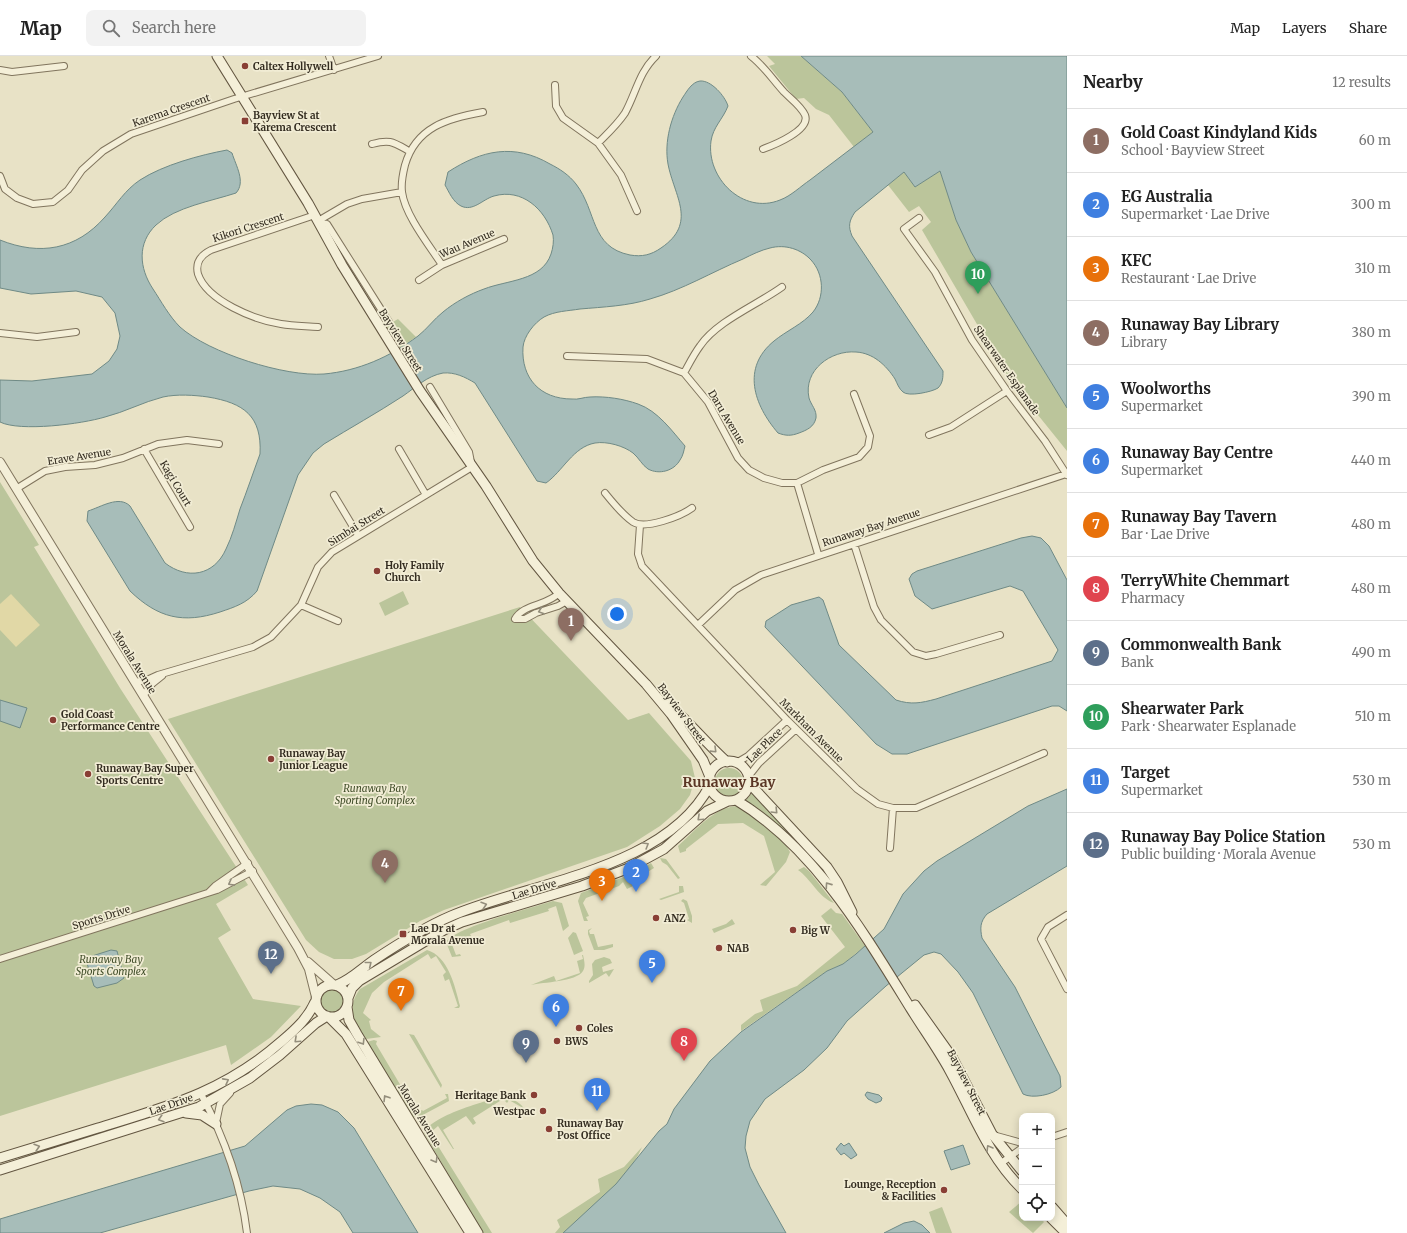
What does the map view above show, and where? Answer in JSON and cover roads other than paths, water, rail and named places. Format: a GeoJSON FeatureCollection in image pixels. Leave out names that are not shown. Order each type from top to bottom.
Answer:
{"type":"FeatureCollection","features":[{"type":"Feature","properties":{"kind":"main road","name":"Bayview Street"},"geometry":{"type":"LineString","coordinates":[[217,56],[317,218],[342,265],[392,347],[533,561],[566,601],[646,684],[682,716],[712,749],[731,762]]}},
{"type":"Feature","properties":{"kind":"main road","name":"Bayview Street"},"geometry":{"type":"LineString","coordinates":[[646,684],[684,731],[703,760],[710,781]]}},
{"type":"Feature","properties":{"kind":"main road"},"geometry":{"type":"LineString","coordinates":[[731,762],[744,768],[748,780],[744,793],[732,800],[716,796],[710,781],[718,765],[731,762]]}},
{"type":"Feature","properties":{"kind":"main road","name":"Bayview Street"},"geometry":{"type":"LineString","coordinates":[[748,780],[827,867],[837,882],[864,937]]}},
{"type":"Feature","properties":{"kind":"main road","name":"Lae Drive"},"geometry":{"type":"LineString","coordinates":[[335,985],[353,977],[377,958],[445,919],[608,864],[636,852],[664,834],[693,809],[710,781]]}},
{"type":"Feature","properties":{"kind":"main road","name":"Bayview Street"},"geometry":{"type":"LineString","coordinates":[[732,800],[757,813],[803,854],[824,880],[933,1036],[952,1057],[992,1134],[1019,1168]]}},
{"type":"Feature","properties":{"kind":"main road","name":"Lae Drive"},"geometry":{"type":"LineString","coordinates":[[347,1002],[352,988],[359,981],[444,930],[462,922],[607,877],[638,864],[664,849],[707,812],[732,800]]}},
{"type":"Feature","properties":{"kind":"main road"},"geometry":{"type":"LineString","coordinates":[[664,834],[664,849]]}},
{"type":"Feature","properties":{"kind":"main road"},"geometry":{"type":"LineString","coordinates":[[335,985],[344,990],[347,1002],[341,1014],[328,1016],[319,1011],[316,1000],[320,989],[335,985]]}},
{"type":"Feature","properties":{"kind":"main road","name":"Lae Drive"},"geometry":{"type":"LineString","coordinates":[[0,1158],[169,1107],[201,1094],[231,1078],[266,1054],[303,1022],[309,1015],[316,1000]]}},
{"type":"Feature","properties":{"kind":"main road","name":"Morala Avenue"},"geometry":{"type":"LineString","coordinates":[[347,1002],[348,1016],[354,1030],[478,1233]]}},
{"type":"Feature","properties":{"kind":"main road","name":"Lae Drive"},"geometry":{"type":"LineString","coordinates":[[0,1170],[182,1113],[206,1103],[236,1087],[272,1062],[316,1023],[328,1016]]}},
{"type":"Feature","properties":{"kind":"main road","name":"Morala Avenue"},"geometry":{"type":"LineString","coordinates":[[328,1016],[346,1034],[470,1233]]}},
{"type":"Feature","properties":{"kind":"main road","name":"Bayview Street"},"geometry":{"type":"LineString","coordinates":[[933,1036],[985,1141],[1000,1164],[1019,1186]]}},
{"type":"Feature","properties":{"kind":"main road"},"geometry":{"type":"LineString","coordinates":[[182,1113],[202,1115],[216,1124]]}},
{"type":"Feature","properties":{"kind":"main road"},"geometry":{"type":"LineString","coordinates":[[1055,1210],[1067,1224]]}},
{"type":"Feature","properties":{"kind":"main road"},"geometry":{"type":"LineString","coordinates":[[1054,1221],[1066,1233]]}},
{"type":"Feature","properties":{"kind":"street"},"geometry":{"type":"LineString","coordinates":[[329,56],[334,70]]}},
{"type":"Feature","properties":{"kind":"street","name":"Karema Crescent"},"geometry":{"type":"LineString","coordinates":[[0,176],[5,189],[17,198],[33,204],[53,202],[68,190],[82,170],[103,151],[131,134],[243,96],[378,56]]}},
{"type":"Feature","properties":{"kind":"street"},"geometry":{"type":"LineString","coordinates":[[598,143],[615,128],[625,112],[647,65],[656,56]]}},
{"type":"Feature","properties":{"kind":"street"},"geometry":{"type":"LineString","coordinates":[[751,56],[759,62],[784,92],[803,111],[806,117],[804,124],[799,129],[780,143],[763,149]]}},
{"type":"Feature","properties":{"kind":"street"},"geometry":{"type":"LineString","coordinates":[[0,70],[12,72],[64,66]]}},
{"type":"Feature","properties":{"kind":"street"},"geometry":{"type":"LineString","coordinates":[[555,84],[556,106],[563,118],[598,143],[621,175],[637,211]]}},
{"type":"Feature","properties":{"kind":"street"},"geometry":{"type":"LineString","coordinates":[[442,265],[408,212],[402,192],[403,171],[409,151],[424,133],[438,124],[463,115],[483,112]]}},
{"type":"Feature","properties":{"kind":"street"},"geometry":{"type":"LineString","coordinates":[[372,144],[384,140],[391,141],[409,151]]}},
{"type":"Feature","properties":{"kind":"street","name":"Kikori Crescent"},"geometry":{"type":"LineString","coordinates":[[318,327],[280,324],[250,315],[226,304],[210,293],[201,282],[197,268],[199,259],[211,250],[317,218],[347,204],[362,199],[402,192]]}},
{"type":"Feature","properties":{"kind":"street","name":"Bayview Street"},"geometry":{"type":"LineString","coordinates":[[317,218],[327,224],[389,322]]}},
{"type":"Feature","properties":{"kind":"street","name":"Shearwater Esplanade"},"geometry":{"type":"LineString","coordinates":[[919,218],[904,229],[935,272],[972,340],[1007,391],[1045,441],[1066,475]]}},
{"type":"Feature","properties":{"kind":"street","name":"Wau Avenue"},"geometry":{"type":"LineString","coordinates":[[419,280],[442,265],[504,239]]}},
{"type":"Feature","properties":{"kind":"street"},"geometry":{"type":"LineString","coordinates":[[684,373],[700,345],[725,322],[762,301],[782,287]]}},
{"type":"Feature","properties":{"kind":"street"},"geometry":{"type":"LineString","coordinates":[[0,333],[37,338],[76,332]]}},
{"type":"Feature","properties":{"kind":"street","name":"Daru Avenue"},"geometry":{"type":"LineString","coordinates":[[567,356],[647,359],[684,373],[708,402],[738,458],[750,470],[764,478],[782,483],[797,483]]}},
{"type":"Feature","properties":{"kind":"street","name":"Bayview Street"},"geometry":{"type":"LineString","coordinates":[[430,387],[469,452],[472,467]]}},
{"type":"Feature","properties":{"kind":"street"},"geometry":{"type":"LineString","coordinates":[[929,434],[951,427],[1007,391]]}},
{"type":"Feature","properties":{"kind":"street"},"geometry":{"type":"LineString","coordinates":[[818,554],[797,483],[823,470],[859,457],[868,447],[870,436],[854,394]]}},
{"type":"Feature","properties":{"kind":"street","name":"Erave Avenue"},"geometry":{"type":"LineString","coordinates":[[16,489],[36,475],[45,471],[65,467],[95,465],[123,458],[158,444],[186,440],[219,444]]}},
{"type":"Feature","properties":{"kind":"street"},"geometry":{"type":"LineString","coordinates":[[399,448],[426,495]]}},
{"type":"Feature","properties":{"kind":"street","name":"Kagi Court"},"geometry":{"type":"LineString","coordinates":[[144,450],[190,526]]}},
{"type":"Feature","properties":{"kind":"street","name":"Morala Avenue"},"geometry":{"type":"LineString","coordinates":[[0,462],[143,696],[248,863],[302,955],[313,980],[316,1000]]}},
{"type":"Feature","properties":{"kind":"street","name":"Simbai Street"},"geometry":{"type":"LineString","coordinates":[[135,682],[147,680],[259,644],[271,637],[301,605],[318,567],[332,552],[472,467]]}},
{"type":"Feature","properties":{"kind":"street","name":"Runaway Bay Avenue"},"geometry":{"type":"LineString","coordinates":[[698,625],[725,599],[746,583],[774,569],[1066,475]]}},
{"type":"Feature","properties":{"kind":"street"},"geometry":{"type":"LineString","coordinates":[[605,493],[633,522],[640,525],[678,516],[692,508]]}},
{"type":"Feature","properties":{"kind":"street"},"geometry":{"type":"LineString","coordinates":[[334,495],[358,535]]}},
{"type":"Feature","properties":{"kind":"street","name":"Markham Avenue"},"geometry":{"type":"LineString","coordinates":[[640,525],[638,554],[642,566],[787,720],[858,789],[878,804],[893,808],[916,808],[1044,753]]}},
{"type":"Feature","properties":{"kind":"street"},"geometry":{"type":"LineString","coordinates":[[854,544],[876,613],[913,652],[926,656],[1000,635]]}},
{"type":"Feature","properties":{"kind":"street"},"geometry":{"type":"LineString","coordinates":[[559,593],[548,601],[520,612],[515,619],[525,619],[536,613],[558,606],[566,601]]}},
{"type":"Feature","properties":{"kind":"street"},"geometry":{"type":"LineString","coordinates":[[301,605],[338,622]]}},
{"type":"Feature","properties":{"kind":"street","name":"Simbai Street"},"geometry":{"type":"LineString","coordinates":[[143,696],[152,684],[169,672]]}},
{"type":"Feature","properties":{"kind":"street","name":"Lae Place"},"geometry":{"type":"LineString","coordinates":[[731,762],[748,756],[787,720]]}},
{"type":"Feature","properties":{"kind":"street","name":"Lae Place"},"geometry":{"type":"LineString","coordinates":[[748,780],[759,763],[796,729]]}},
{"type":"Feature","properties":{"kind":"street"},"geometry":{"type":"LineString","coordinates":[[890,848],[893,808]]}},
{"type":"Feature","properties":{"kind":"street","name":"Sports Drive"},"geometry":{"type":"LineString","coordinates":[[209,892],[214,886],[248,863]]}},
{"type":"Feature","properties":{"kind":"street","name":"Sports Drive"},"geometry":{"type":"LineString","coordinates":[[0,959],[221,889],[253,872]]}},
{"type":"Feature","properties":{"kind":"street"},"geometry":{"type":"LineString","coordinates":[[1067,915],[1048,927],[1041,939],[1067,989]]}},
{"type":"Feature","properties":{"kind":"street","name":"Morala Avenue"},"geometry":{"type":"LineString","coordinates":[[302,955],[314,968],[335,985]]}},
{"type":"Feature","properties":{"kind":"street"},"geometry":{"type":"LineString","coordinates":[[216,1124],[220,1104],[236,1087]]}},
{"type":"Feature","properties":{"kind":"street"},"geometry":{"type":"LineString","coordinates":[[201,1094],[226,1146],[241,1195],[247,1233]]}},
{"type":"Feature","properties":{"kind":"street"},"geometry":{"type":"LineString","coordinates":[[1055,1136],[1067,1132]]}},
{"type":"Feature","properties":{"kind":"street"},"geometry":{"type":"LineString","coordinates":[[992,1134],[1019,1142]]}},
{"type":"Feature","properties":{"kind":"street"},"geometry":{"type":"LineString","coordinates":[[1000,1164],[1020,1149]]}},
{"type":"Feature","properties":{"kind":"water"},"geometry":{"type":"Polygon","coordinates":[[[801,56],[1067,56],[1067,408],[971,252],[956,220],[940,171],[915,187],[904,172],[855,212],[850,221],[852,236],[943,371],[942,382],[938,388],[920,393],[910,394],[903,392],[888,369],[873,357],[856,352],[837,354],[821,364],[810,379],[808,388],[809,398],[816,415],[814,424],[802,432],[793,435],[778,433],[763,411],[757,399],[754,375],[757,363],[774,341],[813,312],[820,300],[821,293],[821,279],[811,260],[798,250],[787,247],[776,247],[760,251],[685,286],[650,299],[624,305],[580,309],[553,314],[544,317],[530,330],[524,343],[523,358],[525,368],[535,385],[542,391],[561,398],[574,399],[609,397],[638,404],[652,411],[685,446],[681,458],[674,467],[661,472],[652,471],[648,469],[633,453],[625,448],[610,443],[595,443],[580,449],[546,483],[537,481],[475,383],[456,374],[437,374],[324,444],[313,453],[298,475],[257,591],[249,599],[240,604],[207,616],[183,618],[172,616],[161,613],[140,600],[130,591],[87,521],[88,511],[110,503],[126,503],[130,506],[165,563],[182,572],[191,573],[207,570],[221,558],[228,544],[260,454],[258,430],[254,421],[248,414],[232,403],[203,396],[180,395],[163,397],[112,415],[82,422],[36,427],[9,425],[0,422],[0,380],[32,381],[92,374],[109,361],[117,349],[120,336],[115,313],[102,297],[76,291],[31,294],[0,288],[0,240],[29,248],[57,247],[70,243],[82,237],[94,228],[125,193],[140,180],[182,161],[227,150],[232,153],[238,168],[240,179],[239,189],[236,193],[183,209],[156,225],[150,232],[143,248],[143,264],[148,281],[176,323],[193,337],[209,346],[248,361],[289,372],[324,374],[349,370],[373,362],[407,344],[452,305],[473,293],[532,275],[540,270],[546,263],[551,254],[553,235],[544,217],[531,203],[514,195],[504,194],[494,196],[470,207],[461,206],[453,199],[445,185],[448,172],[473,159],[486,154],[498,152],[524,153],[537,157],[554,166],[567,175],[583,194],[596,227],[608,244],[617,251],[630,255],[642,256],[650,254],[661,248],[672,239],[679,229],[681,209],[668,164],[668,138],[675,112],[683,97],[695,83],[704,81],[717,89],[728,106],[714,131],[711,141],[711,155],[714,168],[721,180],[730,190],[741,198],[753,202],[766,203],[780,200],[792,193],[873,132],[842,92],[801,56]]]}},
{"type":"Feature","properties":{"kind":"water"},"geometry":{"type":"Polygon","coordinates":[[[1032,536],[1041,538],[1049,546],[1067,580],[1067,711],[1059,706],[1052,706],[907,754],[892,754],[876,744],[765,627],[766,621],[791,605],[819,597],[823,600],[839,645],[896,700],[906,703],[936,699],[1052,661],[1058,650],[1023,591],[1010,586],[932,609],[915,596],[909,579],[912,574],[917,571],[1021,538],[1032,536]]]}},
{"type":"Feature","properties":{"kind":"water"},"geometry":{"type":"Polygon","coordinates":[[[0,700],[27,708],[20,728],[0,721],[0,700]]]}},
{"type":"Feature","properties":{"kind":"water"},"geometry":{"type":"Polygon","coordinates":[[[1067,789],[1067,866],[987,914],[982,922],[981,928],[982,938],[1015,987],[1060,1076],[1061,1087],[1048,1094],[1032,1096],[1023,1094],[973,993],[958,972],[941,954],[934,952],[924,955],[847,1021],[827,1048],[804,1070],[765,1099],[750,1121],[746,1136],[745,1148],[750,1167],[786,1233],[563,1233],[616,1184],[659,1131],[667,1124],[674,1109],[710,1061],[741,1032],[827,971],[843,964],[856,954],[884,929],[903,894],[924,871],[937,861],[1028,806],[1067,789]]]}},
{"type":"Feature","properties":{"kind":"water"},"geometry":{"type":"Polygon","coordinates":[[[111,950],[117,951],[124,978],[117,983],[97,988],[94,986],[86,960],[89,957],[111,950]]]}},
{"type":"Feature","properties":{"kind":"water"},"geometry":{"type":"Polygon","coordinates":[[[867,1092],[879,1095],[882,1098],[881,1101],[876,1103],[868,1099],[865,1095],[867,1092]]]}},
{"type":"Feature","properties":{"kind":"water"},"geometry":{"type":"Polygon","coordinates":[[[311,1104],[322,1105],[338,1112],[354,1128],[418,1233],[353,1233],[340,1212],[320,1198],[300,1189],[273,1186],[249,1191],[100,1233],[0,1233],[0,1219],[245,1146],[287,1110],[296,1106],[311,1104]]]}},
{"type":"Feature","properties":{"kind":"water"},"geometry":{"type":"Polygon","coordinates":[[[841,1143],[844,1146],[849,1143],[857,1155],[851,1159],[844,1153],[841,1155],[836,1149],[841,1143]]]}},
{"type":"Feature","properties":{"kind":"water"},"geometry":{"type":"Polygon","coordinates":[[[963,1145],[970,1164],[951,1170],[944,1151],[963,1145]]]}},
{"type":"Feature","properties":{"kind":"water"},"geometry":{"type":"Polygon","coordinates":[[[914,1221],[922,1225],[930,1233],[884,1233],[904,1223],[914,1221]]]}},
{"type":"Feature","properties":{"kind":"place","name":"Caltex Hollywell"},"geometry":{"type":"Point","coordinates":[245,66]}},
{"type":"Feature","properties":{"kind":"place","name":"Bayview St at Karema Crescent"},"geometry":{"type":"Point","coordinates":[245,121]}},
{"type":"Feature","properties":{"kind":"place","name":"Shearwater Park"},"geometry":{"type":"Point","coordinates":[978,294]}},
{"type":"Feature","properties":{"kind":"place","name":"Holy Family Church"},"geometry":{"type":"Point","coordinates":[377,571]}},
{"type":"Feature","properties":{"kind":"place","name":"Gold Coast Kindyland Kids"},"geometry":{"type":"Point","coordinates":[571,641]}},
{"type":"Feature","properties":{"kind":"place","name":"Gold Coast Performance Centre"},"geometry":{"type":"Point","coordinates":[53,720]}},
{"type":"Feature","properties":{"kind":"place","name":"Runaway Bay Junior League"},"geometry":{"type":"Point","coordinates":[271,759]}},
{"type":"Feature","properties":{"kind":"place","name":"Runaway Bay Super Sports Centre"},"geometry":{"type":"Point","coordinates":[88,774]}},
{"type":"Feature","properties":{"kind":"place","name":"Runaway Bay Library"},"geometry":{"type":"Point","coordinates":[385,883]}},
{"type":"Feature","properties":{"kind":"place","name":"EG Australia"},"geometry":{"type":"Point","coordinates":[636,892]}},
{"type":"Feature","properties":{"kind":"place","name":"KFC"},"geometry":{"type":"Point","coordinates":[602,901]}},
{"type":"Feature","properties":{"kind":"place","name":"ANZ"},"geometry":{"type":"Point","coordinates":[656,918]}},
{"type":"Feature","properties":{"kind":"place","name":"Big W"},"geometry":{"type":"Point","coordinates":[793,930]}},
{"type":"Feature","properties":{"kind":"place","name":"Lae Dr at Morala Avenue"},"geometry":{"type":"Point","coordinates":[403,934]}},
{"type":"Feature","properties":{"kind":"place","name":"NAB"},"geometry":{"type":"Point","coordinates":[719,948]}},
{"type":"Feature","properties":{"kind":"place","name":"Runaway Bay Police Station"},"geometry":{"type":"Point","coordinates":[271,974]}},
{"type":"Feature","properties":{"kind":"place","name":"Woolworths"},"geometry":{"type":"Point","coordinates":[652,983]}},
{"type":"Feature","properties":{"kind":"place","name":"Runaway Bay Tavern"},"geometry":{"type":"Point","coordinates":[401,1011]}},
{"type":"Feature","properties":{"kind":"place","name":"Runaway Bay Centre"},"geometry":{"type":"Point","coordinates":[556,1027]}},
{"type":"Feature","properties":{"kind":"place","name":"Coles"},"geometry":{"type":"Point","coordinates":[579,1028]}},
{"type":"Feature","properties":{"kind":"place","name":"BWS"},"geometry":{"type":"Point","coordinates":[557,1041]}},
{"type":"Feature","properties":{"kind":"place","name":"TerryWhite Chemmart"},"geometry":{"type":"Point","coordinates":[684,1061]}},
{"type":"Feature","properties":{"kind":"place","name":"Commonwealth Bank"},"geometry":{"type":"Point","coordinates":[526,1063]}},
{"type":"Feature","properties":{"kind":"place","name":"Heritage Bank"},"geometry":{"type":"Point","coordinates":[534,1095]}},
{"type":"Feature","properties":{"kind":"place","name":"Westpac"},"geometry":{"type":"Point","coordinates":[543,1111]}},
{"type":"Feature","properties":{"kind":"place","name":"Target"},"geometry":{"type":"Point","coordinates":[597,1111]}},
{"type":"Feature","properties":{"kind":"place","name":"Runaway Bay Post Office"},"geometry":{"type":"Point","coordinates":[549,1129]}},
{"type":"Feature","properties":{"kind":"place","name":"Lounge, Reception & Facilities"},"geometry":{"type":"Point","coordinates":[944,1190]}},
{"type":"Feature","properties":{"kind":"district","name":"Runaway Bay"},"geometry":{"type":"Point","coordinates":[729,782]}},
{"type":"Feature","properties":{"kind":"park label","name":"Runaway Bay Sporting Complex"},"geometry":{"type":"Point","coordinates":[375,794]}},
{"type":"Feature","properties":{"kind":"park label","name":"Runaway Bay Sports Complex"},"geometry":{"type":"Point","coordinates":[111,964]}}]}
